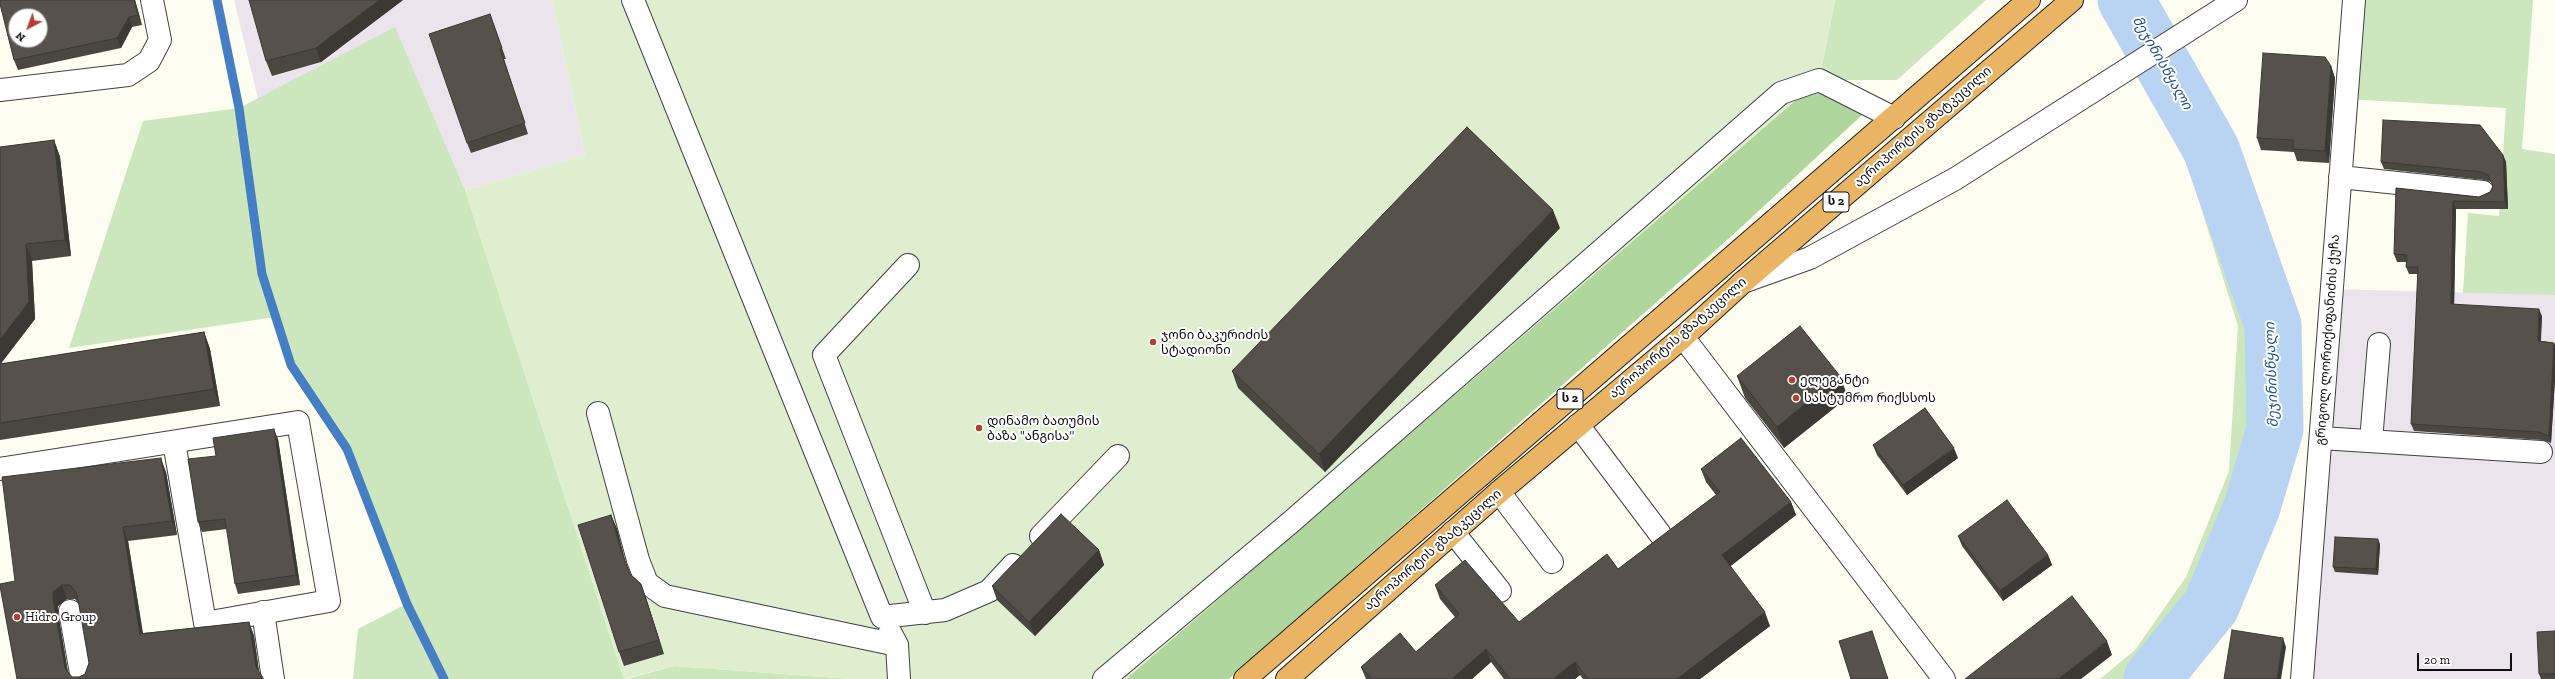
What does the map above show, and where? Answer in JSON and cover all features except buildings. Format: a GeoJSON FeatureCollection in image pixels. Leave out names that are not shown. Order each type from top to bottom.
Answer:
{"type":"FeatureCollection","features":[{"type":"Feature","properties":{"kind":"highway","name":"აეროპორტის გზატკეცილი"},"geometry":{"type":"LineString","coordinates":[[1245,679],[1351,585],[1894,118],[2026,1]]}},
{"type":"Feature","properties":{"kind":"highway","name":"აეროპორტის გზატკეცილი"},"geometry":{"type":"LineString","coordinates":[[1295,677],[1453,532],[1683,338],[1742,282],[2070,1]]}},
{"type":"Feature","properties":{"kind":"street"},"geometry":{"type":"LineString","coordinates":[[0,90],[128,75],[149,61],[160,40],[152,0]]}},
{"type":"Feature","properties":{"kind":"street"},"geometry":{"type":"LineString","coordinates":[[633,0],[882,617],[897,645],[899,679]]}},
{"type":"Feature","properties":{"kind":"street"},"geometry":{"type":"LineString","coordinates":[[1742,282],[1810,258],[1855,235],[1955,179],[2124,73],[2236,0]]}},
{"type":"Feature","properties":{"kind":"street","name":"გრიგოლ ლორთქიფანიძის ქუჩა"},"geometry":{"type":"LineString","coordinates":[[2302,679],[2354,0]]}},
{"type":"Feature","properties":{"kind":"street"},"geometry":{"type":"LineString","coordinates":[[1104,679],[1291,522],[1781,93],[1819,80],[1894,118]]}},
{"type":"Feature","properties":{"kind":"street"},"geometry":{"type":"LineString","coordinates":[[2340,177],[2483,192]]}},
{"type":"Feature","properties":{"kind":"street"},"geometry":{"type":"LineString","coordinates":[[908,265],[824,355],[924,612]]}},
{"type":"Feature","properties":{"kind":"street"},"geometry":{"type":"LineString","coordinates":[[1683,338],[1944,679]]}},
{"type":"Feature","properties":{"kind":"street"},"geometry":{"type":"LineString","coordinates":[[2371,441],[2379,344]]}},
{"type":"Feature","properties":{"kind":"street"},"geometry":{"type":"LineString","coordinates":[[598,414],[638,560],[647,583],[665,596],[897,645]]}},
{"type":"Feature","properties":{"kind":"street"},"geometry":{"type":"LineString","coordinates":[[0,469],[298,422],[329,601],[205,622],[174,442]]}},
{"type":"Feature","properties":{"kind":"street"},"geometry":{"type":"LineString","coordinates":[[1578,425],[1660,534]]}},
{"type":"Feature","properties":{"kind":"street"},"geometry":{"type":"LineString","coordinates":[[2321,438],[2541,452]]}},
{"type":"Feature","properties":{"kind":"street"},"geometry":{"type":"LineString","coordinates":[[882,617],[945,610],[988,591],[1118,456]]}},
{"type":"Feature","properties":{"kind":"street"},"geometry":{"type":"LineString","coordinates":[[1499,492],[1552,562]]}},
{"type":"Feature","properties":{"kind":"street"},"geometry":{"type":"LineString","coordinates":[[1453,532],[1500,591]]}},
{"type":"Feature","properties":{"kind":"street"},"geometry":{"type":"LineString","coordinates":[[70,611],[82,679]]}},
{"type":"Feature","properties":{"kind":"street"},"geometry":{"type":"LineString","coordinates":[[263,612],[273,679]]}},
{"type":"Feature","properties":{"kind":"shaded area"},"geometry":{"type":"Polygon","coordinates":[[[234,0],[552,0],[585,155],[465,190],[395,28],[258,99],[234,0]]]}},
{"type":"Feature","properties":{"kind":"shaded area"},"geometry":{"type":"Polygon","coordinates":[[[2332,289],[2555,295],[2555,679],[2302,679],[2332,289]]]}},
{"type":"Feature","properties":{"kind":"green space","name":"დინამო ბათუმის ბაზა \"ანგისა\""},"geometry":{"type":"Polygon","coordinates":[[[552,0],[1835,0],[1819,80],[1126,679],[852,679],[674,666],[624,679],[465,190],[585,155],[552,0]]]}},
{"type":"Feature","properties":{"kind":"green space"},"geometry":{"type":"Polygon","coordinates":[[[1835,0],[1986,0],[1897,80],[1819,80],[1835,0]]]}},
{"type":"Feature","properties":{"kind":"green space"},"geometry":{"type":"Polygon","coordinates":[[[2354,0],[2533,0],[2522,149],[2555,154],[2555,295],[2463,293],[2468,213],[2499,216],[2506,108],[2346,99],[2354,0]]]}},
{"type":"Feature","properties":{"kind":"green space"},"geometry":{"type":"Polygon","coordinates":[[[395,27],[465,190],[624,679],[353,679],[358,629],[406,604],[347,449],[291,365],[275,317],[69,348],[143,121],[239,108],[395,27]]]}},
{"type":"Feature","properties":{"kind":"green space"},"geometry":{"type":"Polygon","coordinates":[[[1819,80],[1863,114],[1736,232],[1229,679],[1126,679],[1819,80]]]}},
{"type":"Feature","properties":{"kind":"green space"},"geometry":{"type":"Polygon","coordinates":[[[2172,80],[2211,149],[2273,325],[2275,429],[2252,507],[2211,606],[2152,679],[2100,679],[2135,650],[2186,577],[2229,471],[2238,326],[2178,134],[2172,80]]]}},
{"type":"Feature","properties":{"kind":"green space"},"geometry":{"type":"Polygon","coordinates":[[[674,666],[852,679],[627,679],[674,666]]]}},
{"type":"Feature","properties":{"kind":"waterway"},"geometry":{"type":"LineString","coordinates":[[217,0],[239,108],[262,274],[291,365],[347,449],[407,604],[444,679]]}},
{"type":"Feature","properties":{"kind":"waterway","name":"მეჯინისწყალი"},"geometry":{"type":"LineString","coordinates":[[2126,0],[2211,149],[2273,325],[2275,429],[2252,507],[2211,606],[2152,679]]}},
{"type":"Feature","properties":{"kind":"place","name":"ჯონი ბაკურიძის სტადიონი"},"geometry":{"type":"Point","coordinates":[1153,342]}},
{"type":"Feature","properties":{"kind":"place","name":"ელეგანტი"},"geometry":{"type":"Point","coordinates":[1792,380]}},
{"type":"Feature","properties":{"kind":"place","name":"სასტუმრო რიქსსოს"},"geometry":{"type":"Point","coordinates":[1796,398]}},
{"type":"Feature","properties":{"kind":"place","name":"დინამო ბათუმის ბაზა \"ანგისა\""},"geometry":{"type":"Point","coordinates":[979,428]}},
{"type":"Feature","properties":{"kind":"place","name":"Hidro Group"},"geometry":{"type":"Point","coordinates":[17,617]}}]}
